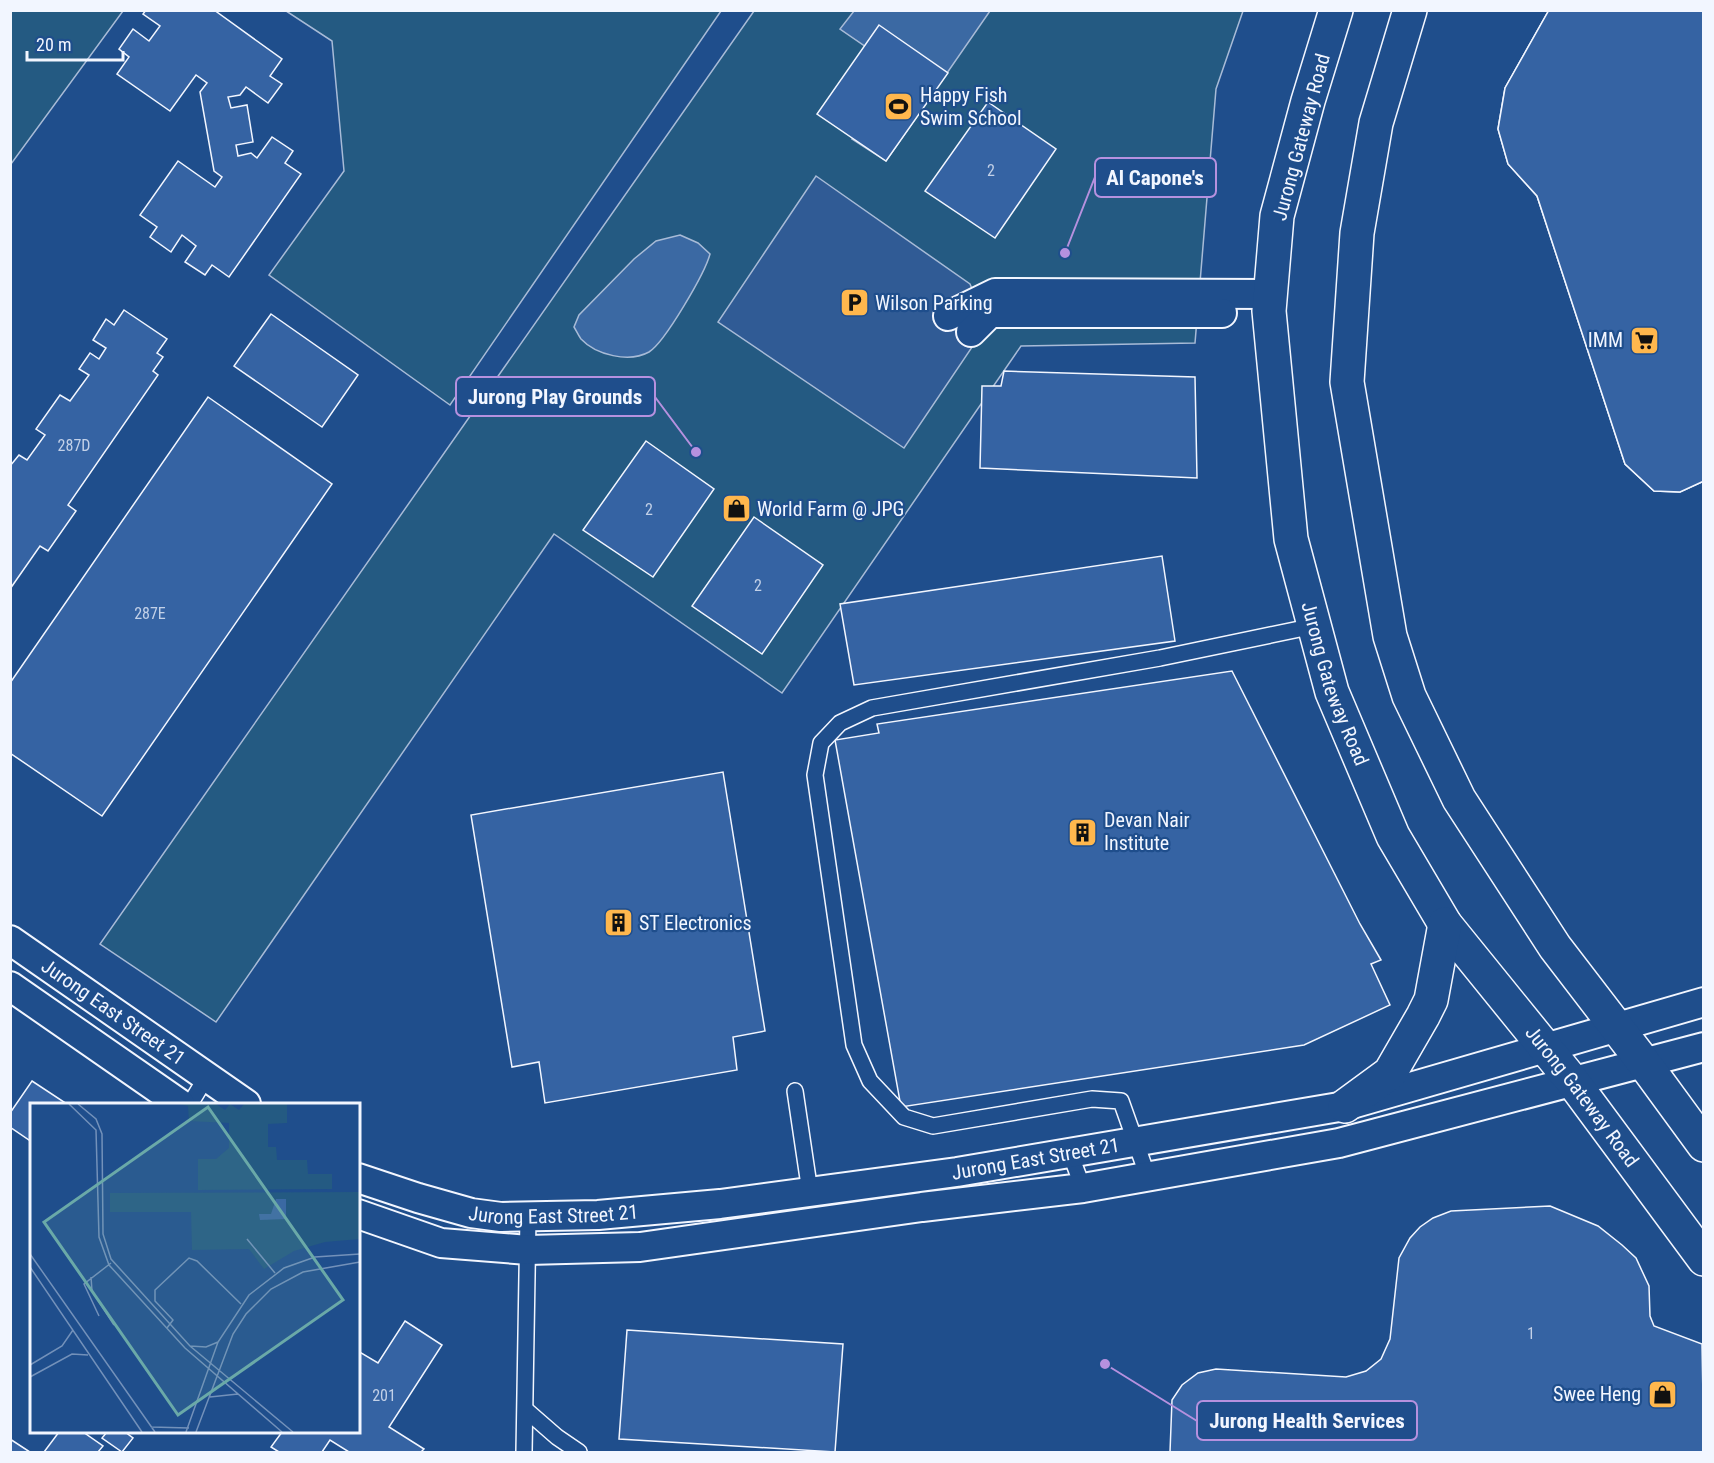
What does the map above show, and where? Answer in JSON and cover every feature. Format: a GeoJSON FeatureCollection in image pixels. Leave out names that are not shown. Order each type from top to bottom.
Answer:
{"type":"FeatureCollection","features":[{"type":"Feature","properties":{"kind":"main road","name":"Jurong Gateway Road"},"geometry":{"type":"LineString","coordinates":[[1336,10],[1308,101],[1277,216],[1270,302],[1291,539],[1332,692],[1393,836],[1444,924],[1573,1082],[1704,1259]]}},
{"type":"Feature","properties":{"kind":"main road"},"geometry":{"type":"LineString","coordinates":[[1410,10],[1376,123],[1357,233],[1347,382],[1390,636],[1409,696],[1459,799],[1555,946],[1704,1145]]}},
{"type":"Feature","properties":{"kind":"main road"},"geometry":{"type":"LineString","coordinates":[[1345,1106],[1390,1073],[1431,1000],[1444,924]]}},
{"type":"Feature","properties":{"kind":"street"},"geometry":{"type":"LineString","coordinates":[[948,316],[995,293],[1270,302]]}},
{"type":"Feature","properties":{"kind":"street"},"geometry":{"type":"LineString","coordinates":[[971,332],[990,313],[1133,314],[1270,302]]}},
{"type":"Feature","properties":{"kind":"street","name":"Jurong East Street 21"},"geometry":{"type":"LineString","coordinates":[[10,940],[245,1103]]}},
{"type":"Feature","properties":{"kind":"street","name":"Jurong East Street 21"},"geometry":{"type":"LineString","coordinates":[[10,986],[179,1103]]}},
{"type":"Feature","properties":{"kind":"street","name":"Jurong East Street 21"},"geometry":{"type":"LineString","coordinates":[[360,1179],[471,1213],[501,1217],[598,1215],[810,1192],[957,1172],[1345,1106],[1704,1002]]}},
{"type":"Feature","properties":{"kind":"street","name":"Jurong East Street 21"},"geometry":{"type":"LineString","coordinates":[[360,1215],[441,1243],[528,1250],[640,1247],[1083,1188],[1339,1143],[1704,1047]]}},
{"type":"Feature","properties":{"kind":"lane"},"geometry":{"type":"LineString","coordinates":[[1148,1177],[1121,1101],[1092,1100],[933,1126],[904,1117],[870,1081],[854,1045],[815,775],[820,743],[840,723],[872,708],[1160,658],[1314,626]]}},
{"type":"Feature","properties":{"kind":"lane"},"geometry":{"type":"LineString","coordinates":[[191,1103],[207,1076]]}},
{"type":"Feature","properties":{"kind":"lane"},"geometry":{"type":"LineString","coordinates":[[795,1091],[810,1192]]}},
{"type":"Feature","properties":{"kind":"lane"},"geometry":{"type":"LineString","coordinates":[[1070,1153],[1083,1188]]}},
{"type":"Feature","properties":{"kind":"lane"},"geometry":{"type":"LineString","coordinates":[[524,1452],[528,1217]]}},
{"type":"Feature","properties":{"kind":"lane"},"geometry":{"type":"LineString","coordinates":[[526,1410],[557,1437],[579,1452]]}},
{"type":"Feature","properties":{"kind":"shaded area"},"geometry":{"type":"Polygon","coordinates":[[[10,11],[123,11],[11,164],[10,11]]]}},
{"type":"Feature","properties":{"kind":"shaded area"},"geometry":{"type":"Polygon","coordinates":[[[286,11],[721,11],[450,405],[269,275],[344,171],[332,41],[286,11]]]}},
{"type":"Feature","properties":{"kind":"shaded area"},"geometry":{"type":"Polygon","coordinates":[[[754,11],[1243,11],[1216,89],[1195,343],[1021,346],[782,693],[554,534],[216,1022],[100,944],[754,11]]]}},
{"type":"Feature","properties":{"kind":"shaded area","name":"Happy Fish Swim School"},"geometry":{"type":"Polygon","coordinates":[[[854,11],[990,11],[886,161],[852,139],[898,69],[840,29],[854,11]]]}},
{"type":"Feature","properties":{"kind":"shaded area","name":"Wilson Parking"},"geometry":{"type":"Polygon","coordinates":[[[816,176],[970,284],[987,325],[904,448],[718,322],[816,176]]]}},
{"type":"Feature","properties":{"kind":"shaded area"},"geometry":{"type":"Polygon","coordinates":[[[680,235],[698,243],[710,254],[684,306],[656,346],[641,355],[623,357],[604,353],[587,345],[574,327],[579,315],[634,259],[656,241],[680,235]]]}},
{"type":"Feature","properties":{"kind":"building"},"geometry":{"type":"Polygon","coordinates":[[[146,10],[214,10],[282,59],[270,76],[282,84],[268,103],[246,87],[240,95],[228,97],[231,108],[247,105],[253,142],[236,145],[238,156],[251,153],[257,158],[272,137],[293,151],[285,163],[301,174],[229,277],[212,265],[205,275],[185,262],[196,246],[182,235],[171,252],[150,237],[157,227],[140,215],[178,161],[215,187],[222,177],[214,171],[200,92],[207,83],[196,75],[170,111],[117,74],[129,57],[119,49],[133,29],[149,41],[160,26],[143,14],[146,10]]]}},
{"type":"Feature","properties":{"kind":"building","name":"IMM"},"geometry":{"type":"Polygon","coordinates":[[[1549,10],[1704,10],[1704,481],[1680,492],[1654,491],[1625,464],[1537,196],[1508,164],[1498,129],[1505,88],[1549,10]]]}},
{"type":"Feature","properties":{"kind":"building","name":"IMM"},"geometry":{"type":"Polygon","coordinates":[[[1549,10],[1704,10],[1704,481],[1680,492],[1654,491],[1625,464],[1537,196],[1508,164],[1498,129],[1505,88],[1549,10]]]}},
{"type":"Feature","properties":{"kind":"building"},"geometry":{"type":"Polygon","coordinates":[[[879,25],[948,73],[886,161],[817,114],[879,25]]]}},
{"type":"Feature","properties":{"kind":"building"},"geometry":{"type":"Polygon","coordinates":[[[988,102],[1056,149],[995,238],[925,191],[988,102]]]}},
{"type":"Feature","properties":{"kind":"building"},"geometry":{"type":"Polygon","coordinates":[[[124,310],[167,339],[157,353],[163,357],[153,371],[158,375],[68,505],[76,511],[48,551],[40,546],[10,589],[10,466],[19,455],[27,460],[45,435],[36,429],[60,395],[70,401],[89,375],[79,369],[90,353],[99,359],[106,348],[93,340],[106,319],[114,325],[124,310]]]}},
{"type":"Feature","properties":{"kind":"building"},"geometry":{"type":"Polygon","coordinates":[[[271,314],[358,375],[322,427],[234,366],[271,314]]]}},
{"type":"Feature","properties":{"kind":"building"},"geometry":{"type":"Polygon","coordinates":[[[1004,371],[1195,377],[1197,478],[980,468],[982,386],[1001,386],[1004,371]]]}},
{"type":"Feature","properties":{"kind":"building"},"geometry":{"type":"Polygon","coordinates":[[[208,397],[332,484],[102,816],[10,753],[10,683],[208,397]]]}},
{"type":"Feature","properties":{"kind":"building"},"geometry":{"type":"Polygon","coordinates":[[[646,441],[714,489],[653,577],[583,530],[646,441]]]}},
{"type":"Feature","properties":{"kind":"building"},"geometry":{"type":"Polygon","coordinates":[[[754,517],[823,565],[762,654],[692,606],[754,517]]]}},
{"type":"Feature","properties":{"kind":"building"},"geometry":{"type":"Polygon","coordinates":[[[1162,556],[1175,641],[854,685],[840,604],[1162,556]]]}},
{"type":"Feature","properties":{"kind":"building","name":"Devan Nair Institute"},"geometry":{"type":"Polygon","coordinates":[[[1232,671],[1360,924],[1381,960],[1371,964],[1390,1005],[1304,1045],[901,1107],[835,740],[879,733],[877,724],[1232,671]]]}},
{"type":"Feature","properties":{"kind":"building","name":"ST Electronics"},"geometry":{"type":"Polygon","coordinates":[[[723,772],[765,1031],[733,1037],[737,1070],[545,1103],[539,1062],[512,1067],[471,815],[723,772]]]}},
{"type":"Feature","properties":{"kind":"building"},"geometry":{"type":"Polygon","coordinates":[[[32,1081],[65,1103],[30,1103],[30,1141],[10,1127],[10,1113],[32,1081]]]}},
{"type":"Feature","properties":{"kind":"building"},"geometry":{"type":"Polygon","coordinates":[[[1550,1206],[1598,1226],[1622,1245],[1636,1258],[1649,1286],[1650,1316],[1654,1326],[1702,1344],[1704,1452],[1170,1452],[1172,1400],[1182,1385],[1198,1373],[1216,1369],[1346,1377],[1366,1371],[1381,1359],[1390,1339],[1399,1258],[1410,1238],[1433,1218],[1451,1211],[1550,1206]]]}},
{"type":"Feature","properties":{"kind":"building"},"geometry":{"type":"Polygon","coordinates":[[[405,1321],[442,1345],[389,1427],[424,1449],[421,1452],[349,1452],[330,1440],[322,1452],[279,1452],[271,1447],[281,1433],[360,1433],[360,1352],[378,1363],[405,1321]]]}},
{"type":"Feature","properties":{"kind":"building"},"geometry":{"type":"Polygon","coordinates":[[[627,1330],[843,1344],[835,1452],[619,1439],[627,1330]]]}},
{"type":"Feature","properties":{"kind":"building"},"geometry":{"type":"Polygon","coordinates":[[[58,1433],[84,1433],[103,1446],[98,1452],[44,1452],[58,1433]]]}},
{"type":"Feature","properties":{"kind":"building"},"geometry":{"type":"Polygon","coordinates":[[[106,1433],[126,1433],[133,1438],[122,1452],[102,1438],[106,1433]]]}},
{"type":"Feature","properties":{"kind":"building"},"geometry":{"type":"Polygon","coordinates":[[[10,1439],[30,1452],[10,1452],[10,1439]]]}},
{"type":"Feature","properties":{"kind":"place","name":"Happy Fish Swim School"},"geometry":{"type":"Point","coordinates":[899,106]}},
{"type":"Feature","properties":{"kind":"place","name":"Al Capone's"},"geometry":{"type":"Point","coordinates":[1065,253]}},
{"type":"Feature","properties":{"kind":"place","name":"Wilson Parking"},"geometry":{"type":"Point","coordinates":[854,303]}},
{"type":"Feature","properties":{"kind":"place","name":"IMM"},"geometry":{"type":"Point","coordinates":[1644,340]}},
{"type":"Feature","properties":{"kind":"place","name":"Jurong Play Grounds"},"geometry":{"type":"Point","coordinates":[696,452]}},
{"type":"Feature","properties":{"kind":"place","name":"World Farm @ JPG"},"geometry":{"type":"Point","coordinates":[736,509]}},
{"type":"Feature","properties":{"kind":"place","name":"Devan Nair Institute"},"geometry":{"type":"Point","coordinates":[1083,832]}},
{"type":"Feature","properties":{"kind":"place","name":"ST Electronics"},"geometry":{"type":"Point","coordinates":[618,923]}},
{"type":"Feature","properties":{"kind":"place","name":"Jurong Health Services"},"geometry":{"type":"Point","coordinates":[1105,1364]}},
{"type":"Feature","properties":{"kind":"place","name":"Swee Heng"},"geometry":{"type":"Point","coordinates":[1662,1394]}}]}
